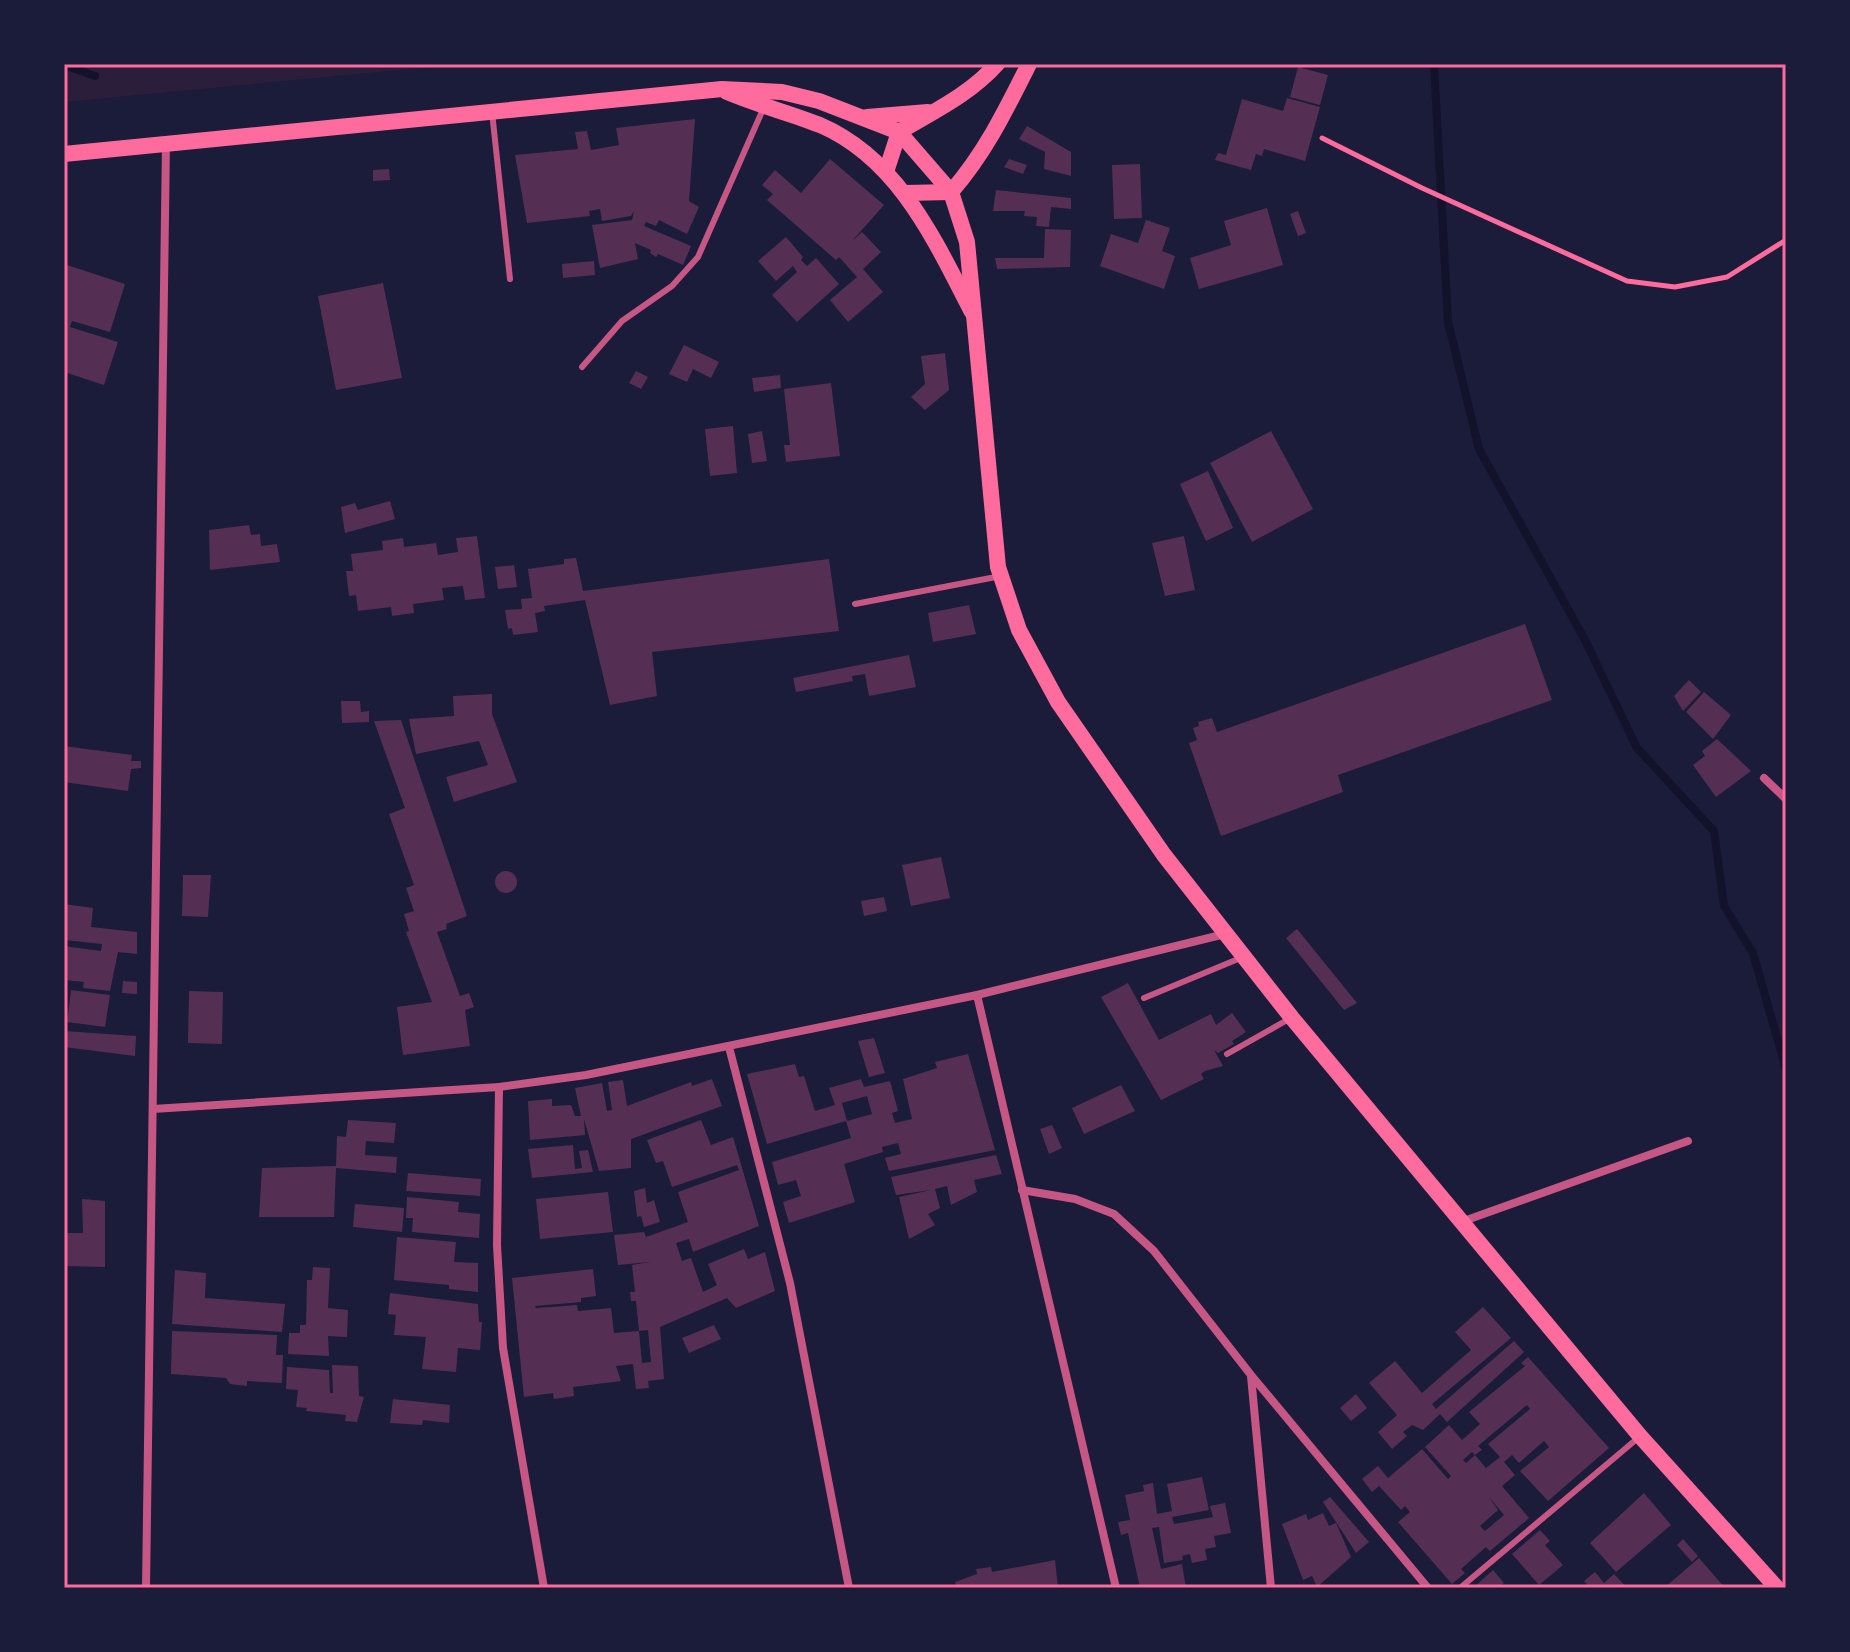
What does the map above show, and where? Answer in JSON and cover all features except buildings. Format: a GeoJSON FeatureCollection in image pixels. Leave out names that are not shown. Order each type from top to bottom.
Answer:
{"type":"FeatureCollection","features":[{"type":"Feature","properties":{"kind":"main road"},"geometry":{"type":"LineString","coordinates":[[886,172],[899,132],[980,83],[997,64]]}},
{"type":"Feature","properties":{"kind":"main road"},"geometry":{"type":"LineString","coordinates":[[905,193],[951,192],[974,166],[997,129],[1029,64]]}},
{"type":"Feature","properties":{"kind":"main road"},"geometry":{"type":"LineString","coordinates":[[722,89],[821,126],[849,142],[886,172],[905,193],[975,318]]}},
{"type":"Feature","properties":{"kind":"main road"},"geometry":{"type":"LineString","coordinates":[[64,154],[722,89],[782,92],[865,117],[899,132],[951,192],[967,242],[983,429],[1001,576],[1019,630],[1058,702],[1164,855],[1292,1018],[1640,1436],[1777,1588]]}},
{"type":"Feature","properties":{"kind":"main road"},"geometry":{"type":"LineString","coordinates":[[865,117],[937,111]]}},
{"type":"Feature","properties":{"kind":"street"},"geometry":{"type":"LineString","coordinates":[[146,1588],[166,143]]}},
{"type":"Feature","properties":{"kind":"street"},"geometry":{"type":"LineString","coordinates":[[1764,778],[1786,799]]}},
{"type":"Feature","properties":{"kind":"street"},"geometry":{"type":"LineString","coordinates":[[153,1109],[499,1087],[586,1075],[977,995],[1225,934]]}},
{"type":"Feature","properties":{"kind":"street"},"geometry":{"type":"LineString","coordinates":[[977,995],[1116,1588]]}},
{"type":"Feature","properties":{"kind":"street"},"geometry":{"type":"LineString","coordinates":[[729,1047],[790,1283],[849,1588]]}},
{"type":"Feature","properties":{"kind":"street"},"geometry":{"type":"LineString","coordinates":[[499,1087],[497,1245],[503,1348],[515,1438],[544,1588]]}},
{"type":"Feature","properties":{"kind":"street"},"geometry":{"type":"LineString","coordinates":[[1460,1222],[1688,1141]]}},
{"type":"Feature","properties":{"kind":"street"},"geometry":{"type":"LineString","coordinates":[[1022,1190],[1075,1199],[1114,1214],[1154,1251],[1251,1375],[1428,1588]]}},
{"type":"Feature","properties":{"kind":"street"},"geometry":{"type":"LineString","coordinates":[[1251,1375],[1271,1588]]}},
{"type":"Feature","properties":{"kind":"lane"},"geometry":{"type":"LineString","coordinates":[[582,367],[622,321],[672,286],[698,257],[764,107]]}},
{"type":"Feature","properties":{"kind":"lane"},"geometry":{"type":"LineString","coordinates":[[492,112],[510,279]]}},
{"type":"Feature","properties":{"kind":"lane"},"geometry":{"type":"LineString","coordinates":[[855,604],[1001,576]]}},
{"type":"Feature","properties":{"kind":"lane"},"geometry":{"type":"LineString","coordinates":[[1144,998],[1243,957]]}},
{"type":"Feature","properties":{"kind":"lane"},"geometry":{"type":"LineString","coordinates":[[1227,1054],[1292,1018]]}},
{"type":"Feature","properties":{"kind":"lane"},"geometry":{"type":"LineString","coordinates":[[1460,1588],[1640,1436]]}},
{"type":"Feature","properties":{"kind":"path"},"geometry":{"type":"LineString","coordinates":[[1322,138],[1422,188],[1627,281],[1675,287],[1727,277],[1786,240]]}},
{"type":"Feature","properties":{"kind":"shaded area"},"geometry":{"type":"Polygon","coordinates":[[[64,64],[462,64],[64,102],[64,64]]]}},
{"type":"Feature","properties":{"kind":"waterway"},"geometry":{"type":"LineString","coordinates":[[1434,64],[1448,322],[1479,449],[1585,640],[1637,748],[1714,831],[1724,906],[1753,953],[1786,1069]]}},
{"type":"Feature","properties":{"kind":"waterway"},"geometry":{"type":"LineString","coordinates":[[64,65],[95,76]]}}]}
